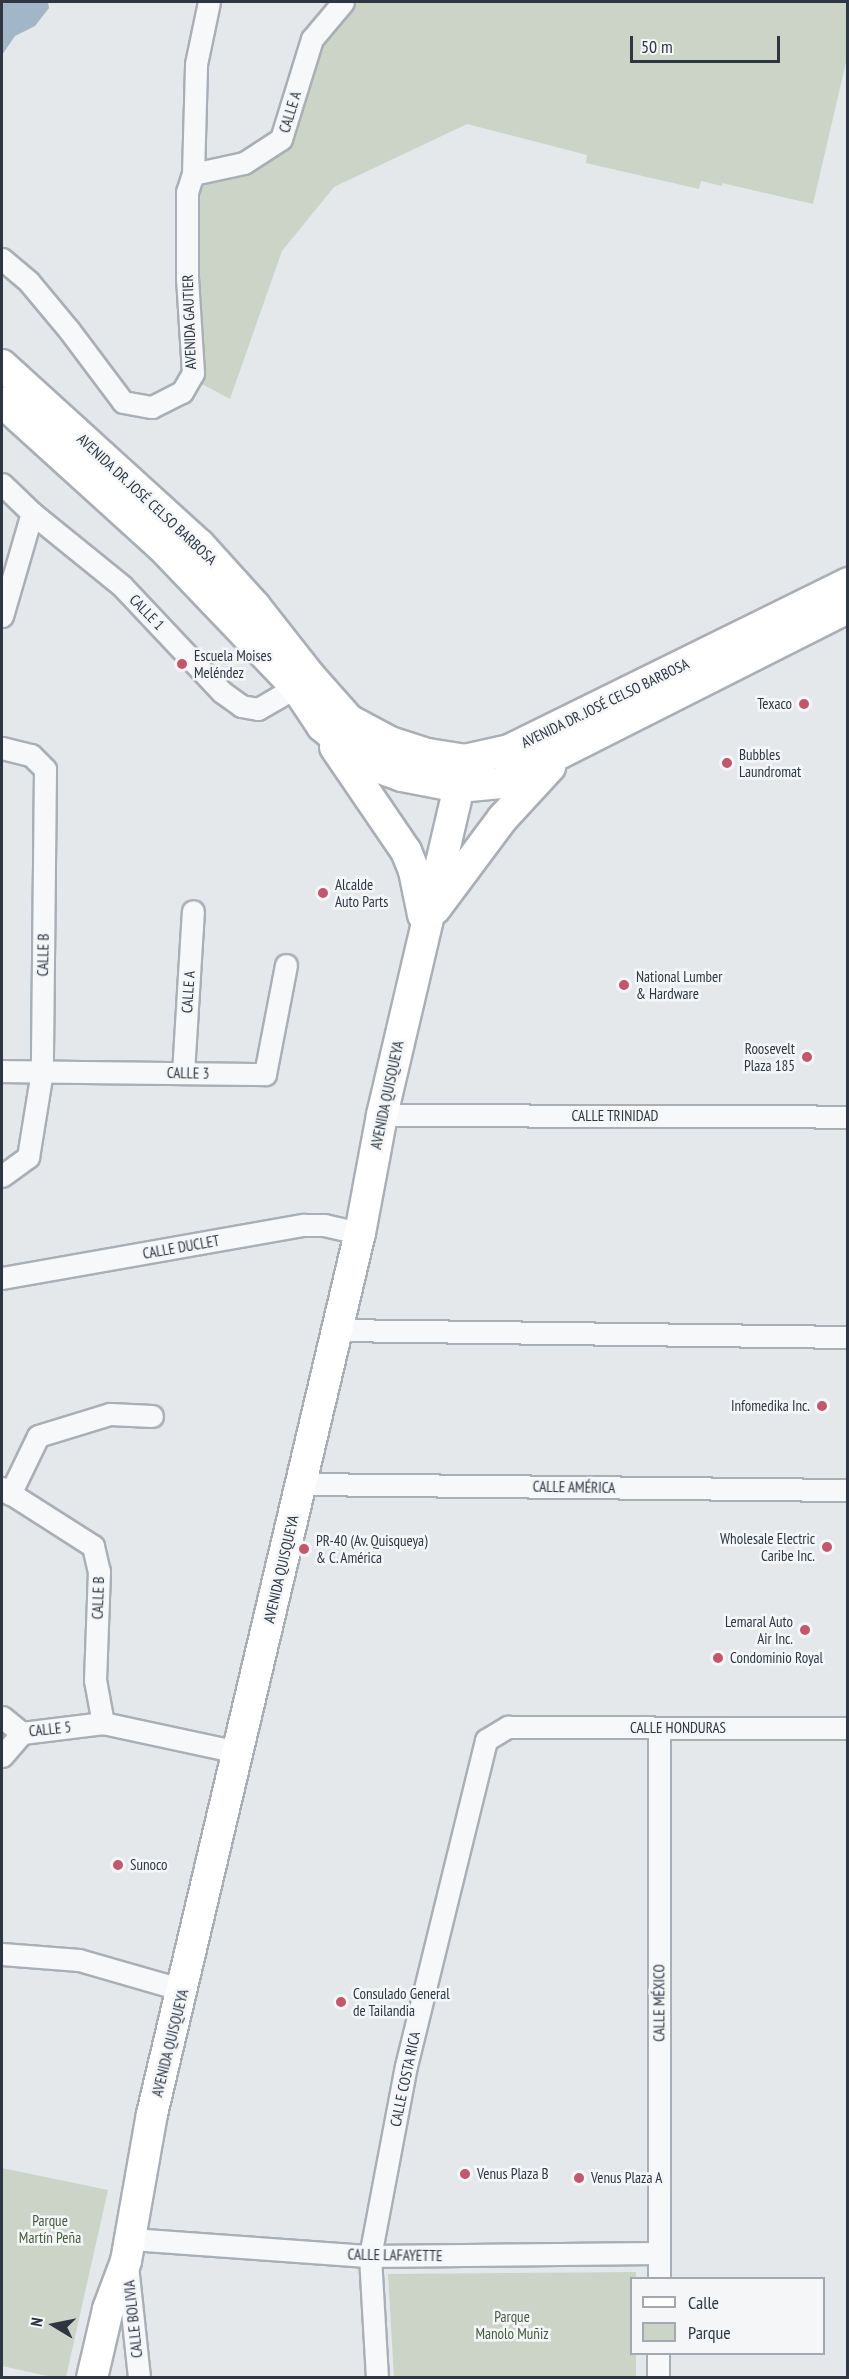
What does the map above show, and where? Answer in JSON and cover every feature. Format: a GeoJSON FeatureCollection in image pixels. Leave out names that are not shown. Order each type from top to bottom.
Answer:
{"type":"FeatureCollection","features":[{"type":"Feature","properties":{"kind":"street","name":"AVENIDA GAUTIER"},"geometry":{"type":"LineString","coordinates":[[2,259],[35,290],[123,402],[152,407],[182,392],[193,373],[187,278],[187,192],[193,174],[196,64],[209,2]]}},
{"type":"Feature","properties":{"kind":"street","name":"CALLE A"},"geometry":{"type":"LineString","coordinates":[[193,174],[244,163],[281,139],[312,39],[344,2]]}},
{"type":"Feature","properties":{"kind":"street","name":"AVENIDA DR. JOSÉ CELSO BARBOSA"},"geometry":{"type":"LineString","coordinates":[[2,365],[199,544],[255,606],[303,682],[322,726],[366,763],[402,776],[462,773],[848,583]]}},
{"type":"Feature","properties":{"kind":"street","name":"AVENIDA DR. JOSÉ CELSO BARBOSA"},"geometry":{"type":"LineString","coordinates":[[2,402],[162,547],[303,682],[349,720],[390,742],[428,754],[462,773],[501,783],[848,608]]}},
{"type":"Feature","properties":{"kind":"street","name":"CALLE 1"},"geometry":{"type":"LineString","coordinates":[[2,484],[32,513],[122,586],[222,692],[241,706],[258,709],[303,682]]}},
{"type":"Feature","properties":{"kind":"street"},"geometry":{"type":"LineString","coordinates":[[2,616],[32,513]]}},
{"type":"Feature","properties":{"kind":"street"},"geometry":{"type":"LineString","coordinates":[[322,726],[347,767],[406,851],[418,887],[425,924]]}},
{"type":"Feature","properties":{"kind":"street","name":"CALLE B"},"geometry":{"type":"LineString","coordinates":[[2,748],[31,755],[45,770],[42,1071],[28,1157],[2,1176]]}},
{"type":"Feature","properties":{"kind":"street"},"geometry":{"type":"LineString","coordinates":[[425,924],[502,819],[564,753]]}},
{"type":"Feature","properties":{"kind":"street","name":"AVENIDA QUISQUEYA"},"geometry":{"type":"LineString","coordinates":[[92,2378],[108,2309],[128,2250],[152,2114],[360,1233],[382,1115],[462,773]]}},
{"type":"Feature","properties":{"kind":"street","name":"CALLE A"},"geometry":{"type":"LineString","coordinates":[[183,1073],[194,911]]}},
{"type":"Feature","properties":{"kind":"street","name":"CALLE 3"},"geometry":{"type":"LineString","coordinates":[[2,1071],[264,1074],[286,965]]}},
{"type":"Feature","properties":{"kind":"street","name":"CALLE TRINIDAD"},"geometry":{"type":"LineString","coordinates":[[382,1115],[848,1117]]}},
{"type":"Feature","properties":{"kind":"street","name":"CALLE DUCLET"},"geometry":{"type":"LineString","coordinates":[[2,1278],[304,1225],[324,1225],[360,1233]]}},
{"type":"Feature","properties":{"kind":"street"},"geometry":{"type":"LineString","coordinates":[[336,1330],[848,1337]]}},
{"type":"Feature","properties":{"kind":"street"},"geometry":{"type":"LineString","coordinates":[[6,1491],[38,1436],[110,1414],[152,1416]]}},
{"type":"Feature","properties":{"kind":"street","name":"CALLE AMÉRICA"},"geometry":{"type":"LineString","coordinates":[[301,1484],[848,1490]]}},
{"type":"Feature","properties":{"kind":"street","name":"CALLE B"},"geometry":{"type":"LineString","coordinates":[[6,1491],[93,1546],[99,1571],[95,1680],[102,1723]]}},
{"type":"Feature","properties":{"kind":"street","name":"CALLE 5"},"geometry":{"type":"LineString","coordinates":[[2,1717],[22,1733],[102,1723],[238,1752]]}},
{"type":"Feature","properties":{"kind":"street","name":"CALLE HONDURAS"},"geometry":{"type":"LineString","coordinates":[[508,1727],[848,1728]]}},
{"type":"Feature","properties":{"kind":"street","name":"CALLE COSTA RICA"},"geometry":{"type":"LineString","coordinates":[[377,2378],[370,2256],[406,2066],[486,1740],[508,1727]]}},
{"type":"Feature","properties":{"kind":"street","name":"CALLE MÉXICO"},"geometry":{"type":"LineString","coordinates":[[659,1728],[659,2277]]}},
{"type":"Feature","properties":{"kind":"street"},"geometry":{"type":"LineString","coordinates":[[2,1756],[22,1733]]}},
{"type":"Feature","properties":{"kind":"street"},"geometry":{"type":"LineString","coordinates":[[2,1954],[79,1960],[183,1990]]}},
{"type":"Feature","properties":{"kind":"street","name":"CALLE LAFAYETTE"},"geometry":{"type":"LineString","coordinates":[[128,2250],[370,2256],[659,2253]]}},
{"type":"Feature","properties":{"kind":"street","name":"CALLE BOLIVIA"},"geometry":{"type":"LineString","coordinates":[[128,2250],[139,2378]]}},
{"type":"Feature","properties":{"kind":"street"},"geometry":{"type":"LineString","coordinates":[[658,2355],[658,2378]]}},
{"type":"Feature","properties":{"kind":"green space"},"geometry":{"type":"Polygon","coordinates":[[[350,2],[847,2],[847,58],[813,204],[722,183],[722,186],[701,181],[699,189],[586,163],[587,155],[467,124],[334,187],[282,251],[230,399],[198,382],[196,189],[269,160],[291,134],[314,44],[350,2]]]}},
{"type":"Feature","properties":{"kind":"green space","name":"Parque Martín Peña"},"geometry":{"type":"Polygon","coordinates":[[[2,2168],[108,2190],[66,2377],[52,2377],[2,2366],[2,2168]]]}},
{"type":"Feature","properties":{"kind":"green space","name":"Parque Manolo Muñiz"},"geometry":{"type":"Polygon","coordinates":[[[636,2272],[636,2277],[630,2277],[630,2355],[636,2355],[636,2377],[394,2377],[388,2274],[636,2272]]]}},
{"type":"Feature","properties":{"kind":"water"},"geometry":{"type":"Polygon","coordinates":[[[2,2],[48,2],[49,8],[35,26],[15,36],[2,55],[2,2]]]}},
{"type":"Feature","properties":{"kind":"place","name":"Escuela Moises Meléndez"},"geometry":{"type":"Point","coordinates":[182,664]}},
{"type":"Feature","properties":{"kind":"place","name":"Texaco"},"geometry":{"type":"Point","coordinates":[804,704]}},
{"type":"Feature","properties":{"kind":"place","name":"Bubbles Laundromat"},"geometry":{"type":"Point","coordinates":[727,763]}},
{"type":"Feature","properties":{"kind":"place","name":"Alcalde Auto Parts"},"geometry":{"type":"Point","coordinates":[323,893]}},
{"type":"Feature","properties":{"kind":"place","name":"National Lumber & Hardware"},"geometry":{"type":"Point","coordinates":[624,985]}},
{"type":"Feature","properties":{"kind":"place","name":"Roosevelt Plaza 185"},"geometry":{"type":"Point","coordinates":[807,1057]}},
{"type":"Feature","properties":{"kind":"place","name":"Infomedika Inc."},"geometry":{"type":"Point","coordinates":[822,1406]}},
{"type":"Feature","properties":{"kind":"place","name":"Wholesale Electric Caribe Inc."},"geometry":{"type":"Point","coordinates":[827,1547]}},
{"type":"Feature","properties":{"kind":"place","name":"PR-40 (Av. Quisqueya) & C. América"},"geometry":{"type":"Point","coordinates":[304,1549]}},
{"type":"Feature","properties":{"kind":"place","name":"Lemaral Auto Air Inc."},"geometry":{"type":"Point","coordinates":[805,1630]}},
{"type":"Feature","properties":{"kind":"place","name":"Condominio Royal"},"geometry":{"type":"Point","coordinates":[718,1658]}},
{"type":"Feature","properties":{"kind":"place","name":"Sunoco"},"geometry":{"type":"Point","coordinates":[118,1865]}},
{"type":"Feature","properties":{"kind":"place","name":"Consulado General de Tailandia"},"geometry":{"type":"Point","coordinates":[341,2002]}},
{"type":"Feature","properties":{"kind":"place","name":"Venus Plaza B"},"geometry":{"type":"Point","coordinates":[465,2174]}},
{"type":"Feature","properties":{"kind":"place","name":"Venus Plaza A"},"geometry":{"type":"Point","coordinates":[579,2178]}}]}
